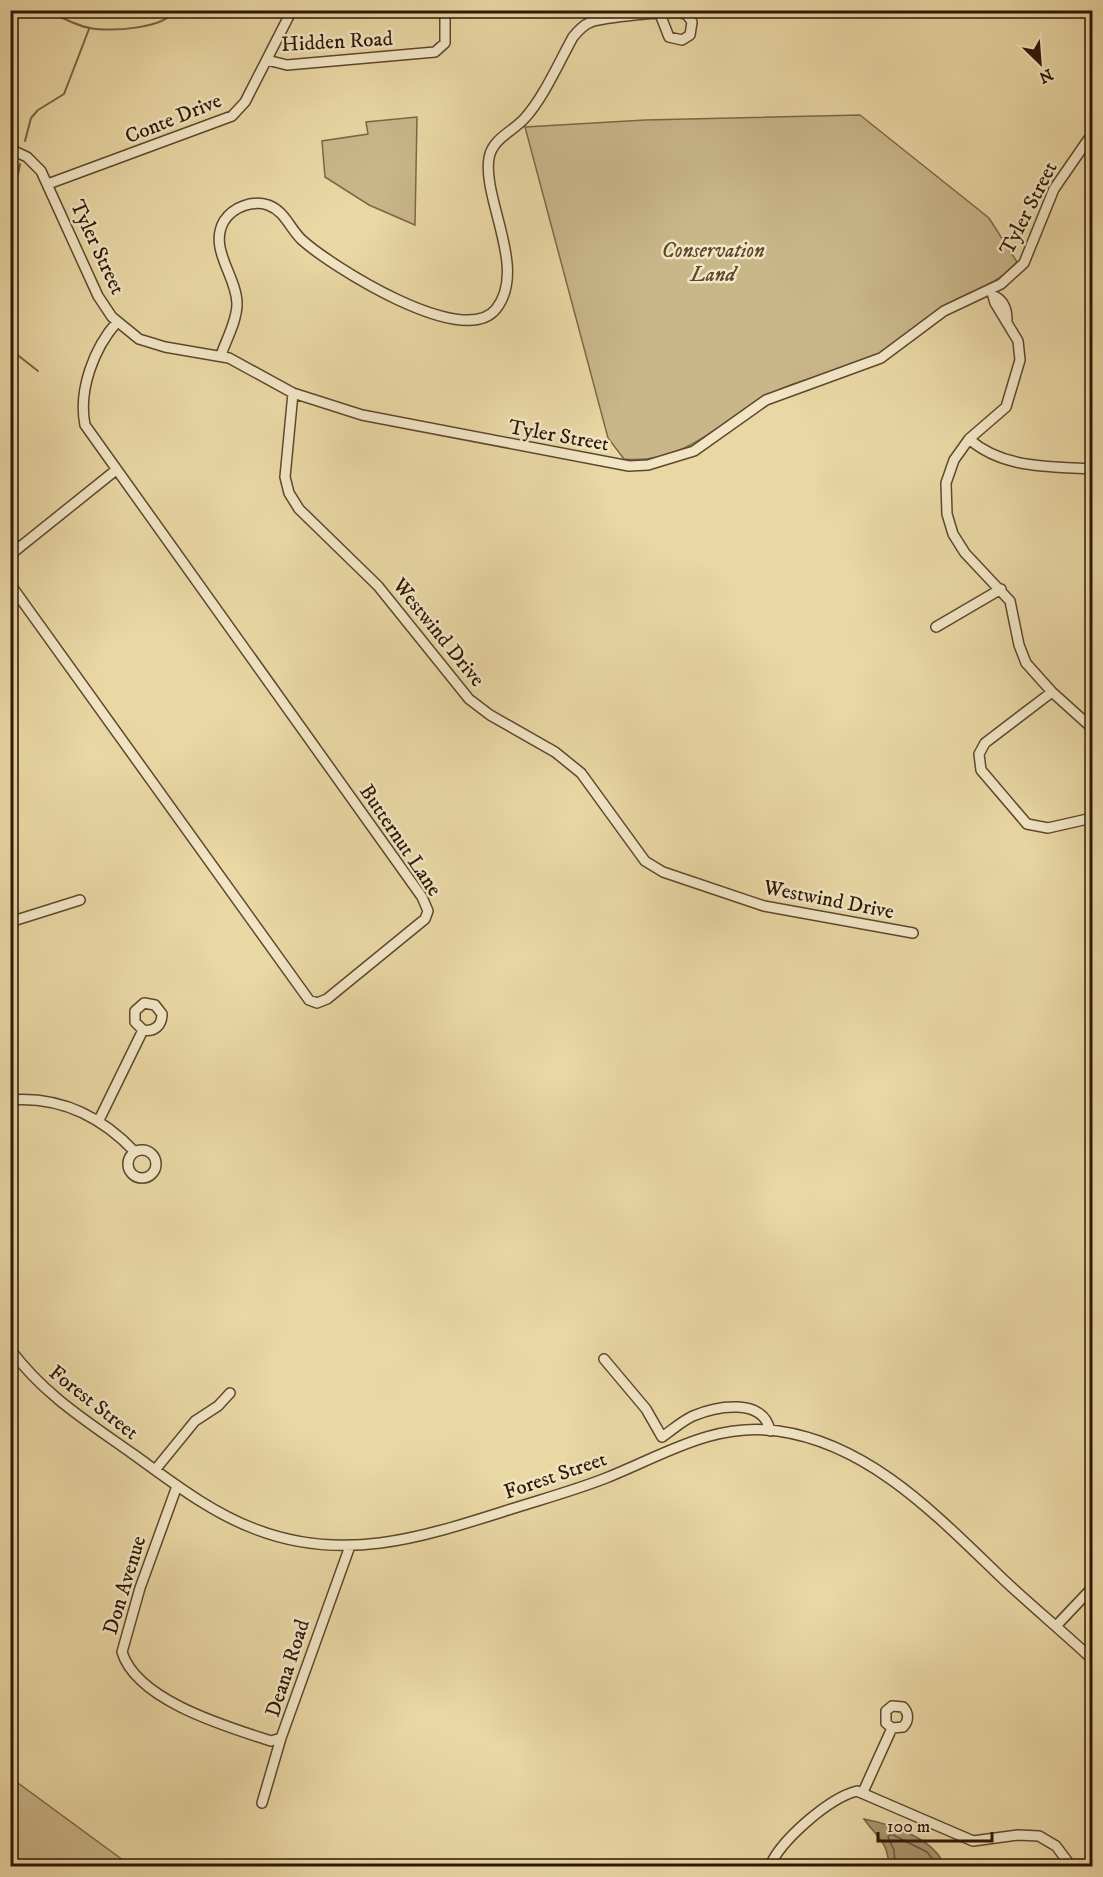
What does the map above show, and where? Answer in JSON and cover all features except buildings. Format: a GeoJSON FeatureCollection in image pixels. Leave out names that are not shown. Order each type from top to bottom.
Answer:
{"type":"FeatureCollection","features":[{"type":"Feature","properties":{"kind":"street","name":"Conte Drive"},"geometry":{"type":"LineString","coordinates":[[48,183],[232,116],[245,102],[292,10]]}},
{"type":"Feature","properties":{"kind":"street","name":"Hidden Road"},"geometry":{"type":"LineString","coordinates":[[267,60],[282,65],[435,52],[445,43],[444,10]]}},
{"type":"Feature","properties":{"kind":"street"},"geometry":{"type":"LineString","coordinates":[[221,355],[237,303],[221,250],[220,232],[228,216],[248,204],[265,204],[276,209],[303,241],[387,296],[417,308],[462,320],[475,320],[492,312],[501,298],[506,270],[504,241],[488,169],[492,147],[528,114],[573,37],[582,28],[597,21],[660,14]]}},
{"type":"Feature","properties":{"kind":"street","name":"Tyler Street"},"geometry":{"type":"LineString","coordinates":[[10,148],[36,164],[48,183],[98,296],[117,322],[145,342],[221,355],[242,363],[293,393],[387,421],[629,466],[648,465],[694,451],[766,400],[881,358],[944,311],[994,293],[1024,263],[1054,189],[1092,134]]}},
{"type":"Feature","properties":{"kind":"street"},"geometry":{"type":"LineString","coordinates":[[994,293],[1007,310],[1007,320],[1021,351],[1012,393],[1004,410],[969,439],[950,471],[945,494],[947,514],[953,534],[965,554],[1000,589],[1013,607],[1022,657],[1052,692],[1092,728]]}},
{"type":"Feature","properties":{"kind":"street","name":"Butternut Lane"},"geometry":{"type":"LineString","coordinates":[[10,584],[309,1000],[317,1003],[327,999],[422,923],[428,911],[422,897],[92,436],[83,414],[84,397],[95,355],[117,322]]}},
{"type":"Feature","properties":{"kind":"street","name":"Westwind Drive"},"geometry":{"type":"LineString","coordinates":[[293,393],[285,477],[289,493],[298,509],[378,586],[469,699],[490,715],[555,752],[581,772],[645,861],[663,872],[764,906],[914,933]]}},
{"type":"Feature","properties":{"kind":"street"},"geometry":{"type":"LineString","coordinates":[[969,439],[986,454],[1007,461],[1092,469]]}},
{"type":"Feature","properties":{"kind":"street"},"geometry":{"type":"LineString","coordinates":[[10,555],[116,470]]}},
{"type":"Feature","properties":{"kind":"street"},"geometry":{"type":"LineString","coordinates":[[936,627],[1000,589]]}},
{"type":"Feature","properties":{"kind":"street"},"geometry":{"type":"LineString","coordinates":[[1052,692],[985,743],[980,753],[981,770],[1027,824],[1048,828],[1092,818]]}},
{"type":"Feature","properties":{"kind":"street"},"geometry":{"type":"LineString","coordinates":[[10,921],[80,900]]}},
{"type":"Feature","properties":{"kind":"street"},"geometry":{"type":"LineString","coordinates":[[99,1120],[143,1030]]}},
{"type":"Feature","properties":{"kind":"street"},"geometry":{"type":"LineString","coordinates":[[10,1100],[53,1102],[76,1109],[99,1120],[117,1133],[135,1152]]}},
{"type":"Feature","properties":{"kind":"street","name":"Forest Street"},"geometry":{"type":"LineString","coordinates":[[10,1349],[46,1391],[211,1508],[256,1530],[296,1540],[350,1546],[400,1542],[465,1523],[606,1478],[669,1449],[723,1431],[770,1431],[795,1435],[830,1447],[896,1482],[1092,1659]]}},
{"type":"Feature","properties":{"kind":"street"},"geometry":{"type":"LineString","coordinates":[[604,1359],[646,1409],[669,1449]]}},
{"type":"Feature","properties":{"kind":"street"},"geometry":{"type":"LineString","coordinates":[[155,1470],[195,1421],[218,1406],[230,1393]]}},
{"type":"Feature","properties":{"kind":"street"},"geometry":{"type":"LineString","coordinates":[[662,1437],[691,1417],[717,1408],[732,1407],[750,1409],[763,1415],[768,1421],[770,1431]]}},
{"type":"Feature","properties":{"kind":"street","name":"Don Avenue"},"geometry":{"type":"LineString","coordinates":[[177,1486],[140,1587],[125,1640],[123,1652],[125,1662],[152,1688],[186,1710],[271,1741],[281,1738]]}},
{"type":"Feature","properties":{"kind":"street","name":"Deana Road"},"geometry":{"type":"LineString","coordinates":[[262,1803],[281,1738],[350,1546]]}},
{"type":"Feature","properties":{"kind":"street"},"geometry":{"type":"LineString","coordinates":[[1056,1626],[1092,1588]]}},
{"type":"Feature","properties":{"kind":"street"},"geometry":{"type":"LineString","coordinates":[[863,1792],[892,1728]]}},
{"type":"Feature","properties":{"kind":"street"},"geometry":{"type":"LineString","coordinates":[[770,1866],[785,1843],[832,1802],[850,1793],[863,1792],[973,1841],[1018,1834],[1043,1838],[1060,1849],[1071,1866]]}},
{"type":"Feature","properties":{"kind":"green space","name":"Conservation Land"},"geometry":{"type":"Polygon","coordinates":[[[860,115],[989,218],[1017,262],[1003,275],[952,302],[869,359],[779,390],[706,436],[668,455],[647,459],[624,459],[608,438],[525,127],[645,120],[860,115]]]}},
{"type":"Feature","properties":{"kind":"green space"},"geometry":{"type":"Polygon","coordinates":[[[417,117],[415,225],[369,205],[325,177],[322,141],[368,134],[366,122],[417,117]]]}},
{"type":"Feature","properties":{"kind":"green space"},"geometry":{"type":"Polygon","coordinates":[[[11,1778],[131,1866],[11,1866],[11,1778]]]}},
{"type":"Feature","properties":{"kind":"water"},"geometry":{"type":"Polygon","coordinates":[[[864,1819],[911,1834],[932,1848],[944,1866],[889,1866],[884,1845],[864,1819]]]}},
{"type":"Feature","properties":{"kind":"waterway"},"geometry":{"type":"LineString","coordinates":[[46,10],[85,27],[110,30],[149,25],[169,16],[175,10]]}},
{"type":"Feature","properties":{"kind":"waterway"},"geometry":{"type":"LineString","coordinates":[[25,141],[31,118],[38,110],[64,94],[89,29]]}},
{"type":"Feature","properties":{"kind":"waterway"},"geometry":{"type":"LineString","coordinates":[[10,213],[20,164]]}},
{"type":"Feature","properties":{"kind":"waterway"},"geometry":{"type":"LineString","coordinates":[[10,319],[15,353],[38,371]]}}]}
